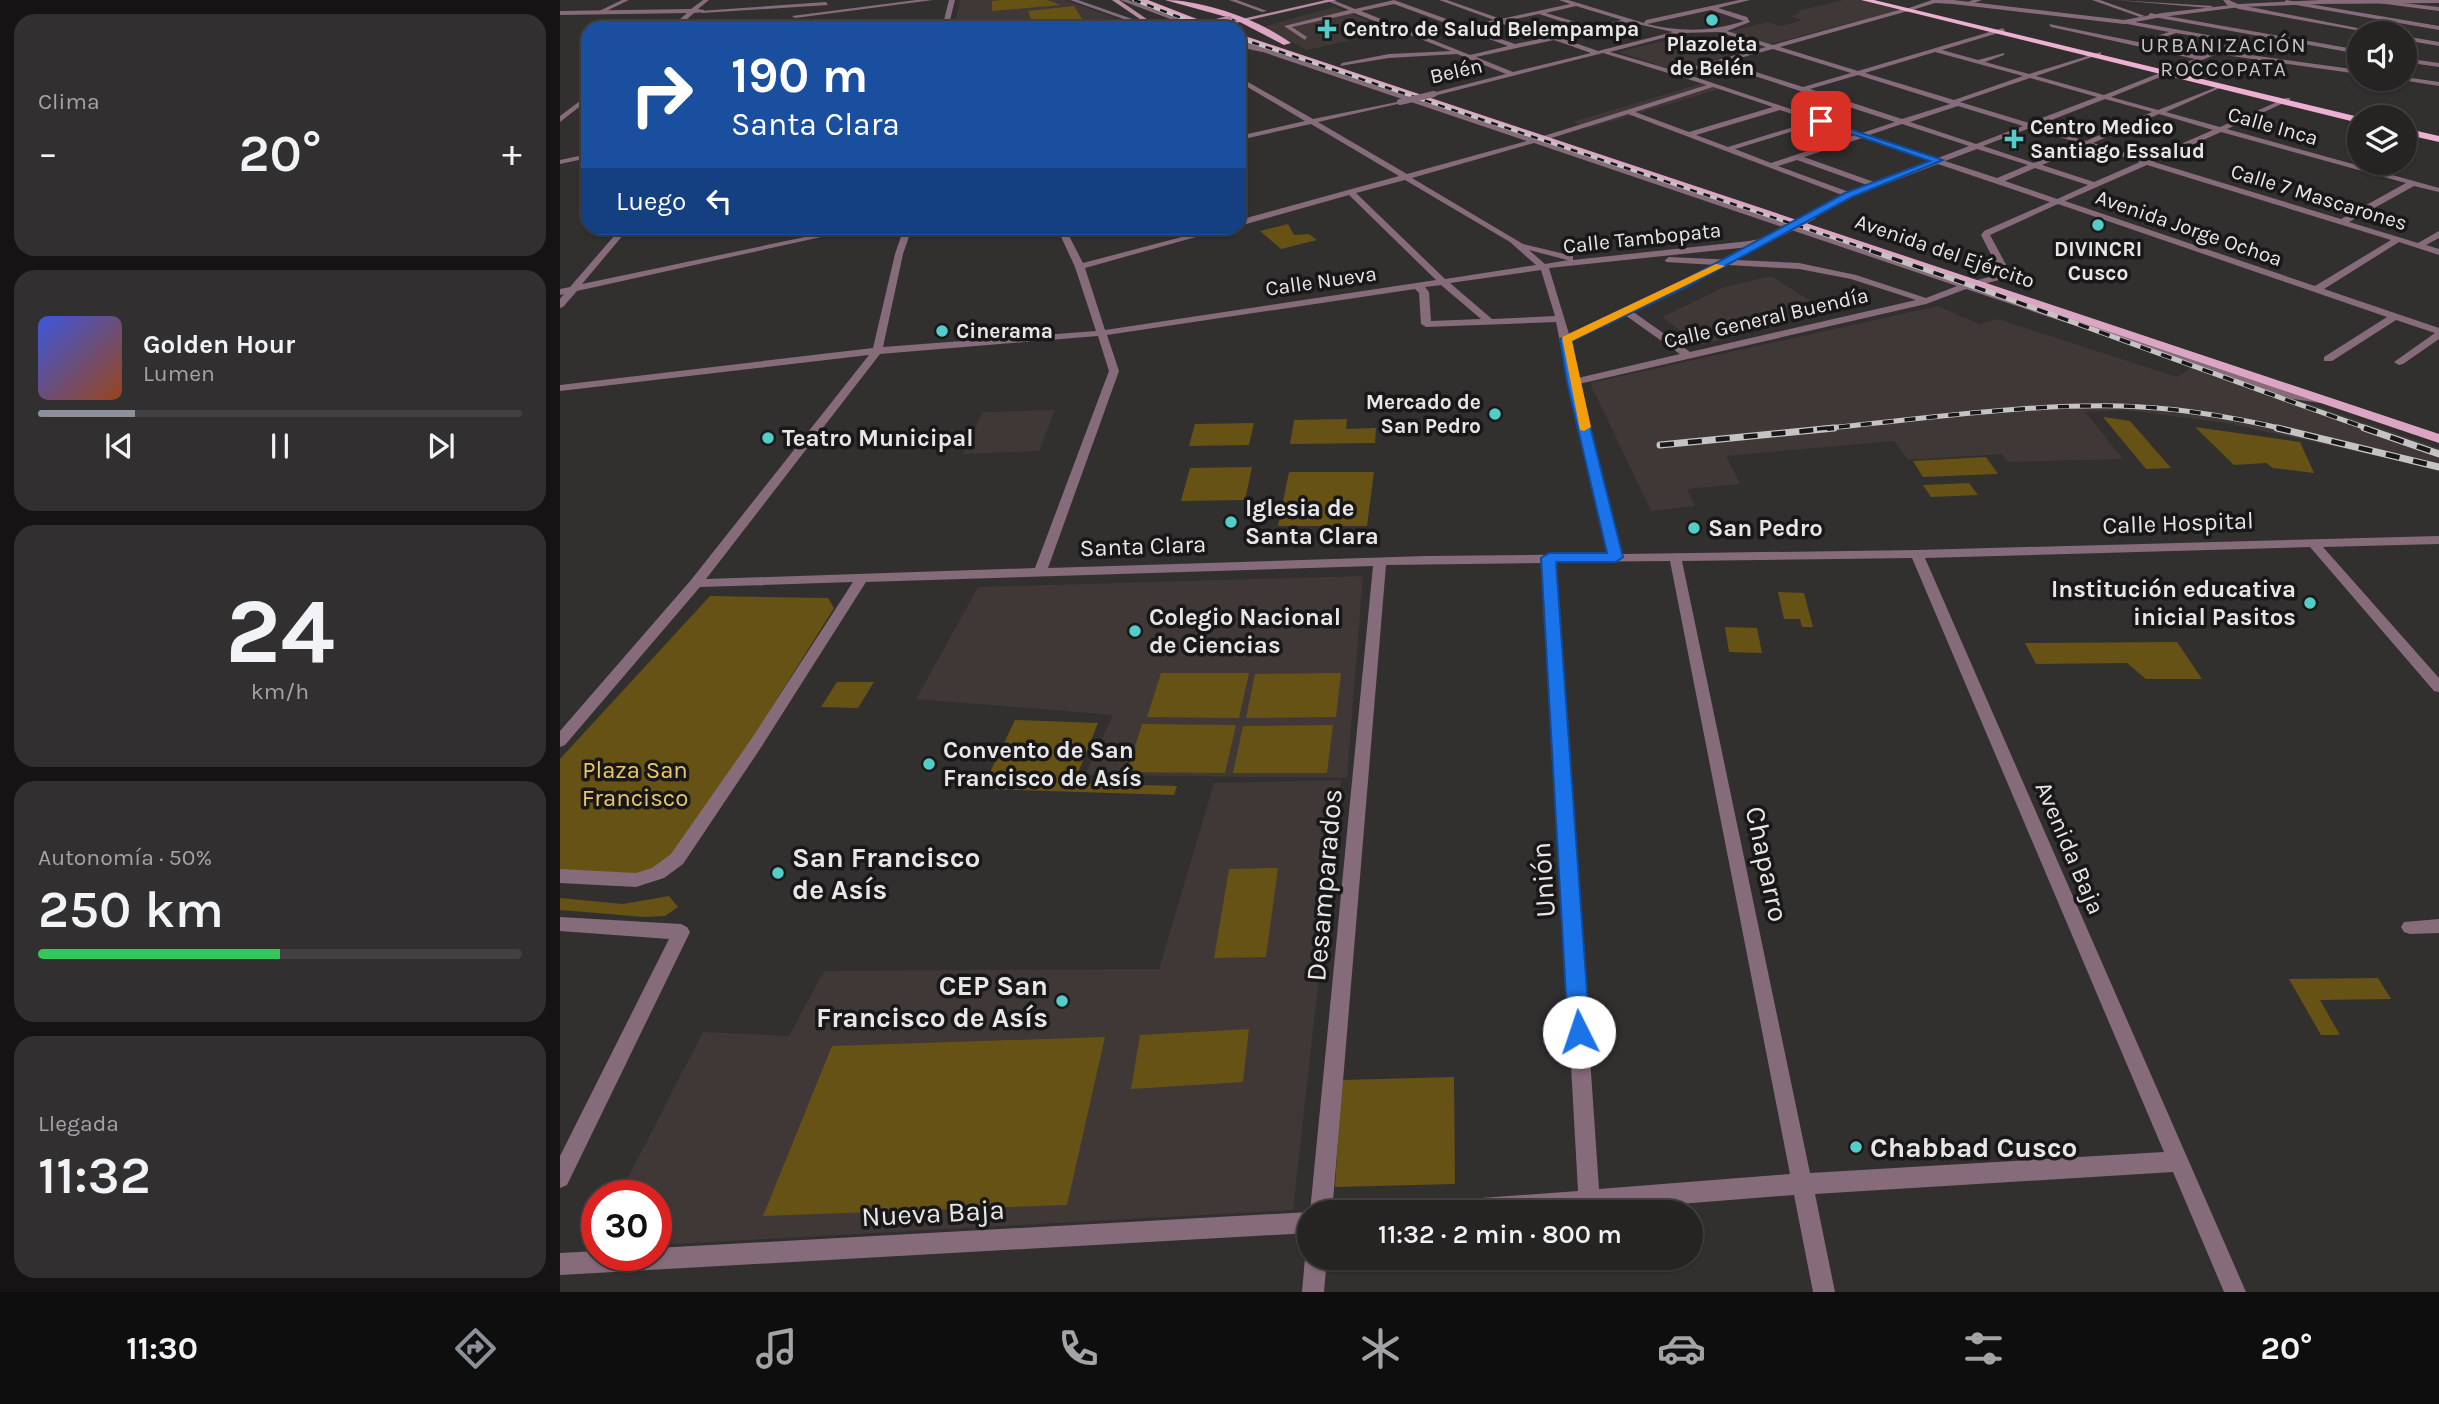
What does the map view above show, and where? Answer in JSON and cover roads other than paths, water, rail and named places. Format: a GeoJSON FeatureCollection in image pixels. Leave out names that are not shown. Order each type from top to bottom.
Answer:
{"type":"FeatureCollection","features":[{"type":"Feature","properties":{"kind":"highway"},"geometry":{"type":"LineString","coordinates":[[1865,0],[2347,117]]}},
{"type":"Feature","properties":{"kind":"highway"},"geometry":{"type":"LineString","coordinates":[[1877,0],[1908,9]]}},
{"type":"Feature","properties":{"kind":"highway"},"geometry":{"type":"LineString","coordinates":[[2169,72],[2347,113]]}},
{"type":"Feature","properties":{"kind":"highway"},"geometry":{"type":"LineString","coordinates":[[2417,132],[2439,137]]}},
{"type":"Feature","properties":{"kind":"main road"},"geometry":{"type":"LineString","coordinates":[[1115,0],[1146,21]]}},
{"type":"Feature","properties":{"kind":"main road"},"geometry":{"type":"LineString","coordinates":[[1142,0],[1198,21]]}},
{"type":"Feature","properties":{"kind":"main road"},"geometry":{"type":"LineString","coordinates":[[1153,0],[1198,18],[1224,21]]}},
{"type":"Feature","properties":{"kind":"main road"},"geometry":{"type":"LineString","coordinates":[[1168,0],[1230,21]]}},
{"type":"Feature","properties":{"kind":"main road"},"geometry":{"type":"LineString","coordinates":[[1236,21],[1264,11],[1319,0]]}},
{"type":"Feature","properties":{"kind":"main road"},"geometry":{"type":"LineString","coordinates":[[1237,21],[1331,0]]}},
{"type":"Feature","properties":{"kind":"main road"},"geometry":{"type":"LineString","coordinates":[[1246,27],[1312,55]]}},
{"type":"Feature","properties":{"kind":"main road","name":"Avenida del Ejército"},"geometry":{"type":"LineString","coordinates":[[1246,36],[1448,100],[1542,138],[1844,233],[2439,439]]}},
{"type":"Feature","properties":{"kind":"main road","name":"Avenida del Ejército"},"geometry":{"type":"LineString","coordinates":[[1246,36],[1542,138],[2439,430]]}},
{"type":"Feature","properties":{"kind":"street"},"geometry":{"type":"LineString","coordinates":[[598,13],[626,0]]}},
{"type":"Feature","properties":{"kind":"street"},"geometry":{"type":"LineString","coordinates":[[688,21],[706,0]]}},
{"type":"Feature","properties":{"kind":"street"},"geometry":{"type":"LineString","coordinates":[[684,21],[714,0]]}},
{"type":"Feature","properties":{"kind":"street"},"geometry":{"type":"LineString","coordinates":[[799,10],[816,18],[930,0]]}},
{"type":"Feature","properties":{"kind":"street"},"geometry":{"type":"LineString","coordinates":[[947,21],[952,0]]}},
{"type":"Feature","properties":{"kind":"street"},"geometry":{"type":"LineString","coordinates":[[1073,0],[1135,21]]}},
{"type":"Feature","properties":{"kind":"street"},"geometry":{"type":"LineString","coordinates":[[1123,0],[1180,21]]}},
{"type":"Feature","properties":{"kind":"street"},"geometry":{"type":"LineString","coordinates":[[1232,0],[1264,11]]}},
{"type":"Feature","properties":{"kind":"street"},"geometry":{"type":"LineString","coordinates":[[1331,0],[1515,75]]}},
{"type":"Feature","properties":{"kind":"street","name":"Avenida Jorge Ochoa"},"geometry":{"type":"LineString","coordinates":[[1442,0],[1529,31],[1676,73],[1781,107],[2436,331]]}},
{"type":"Feature","properties":{"kind":"street"},"geometry":{"type":"LineString","coordinates":[[1563,0],[1681,32],[1719,30],[1747,20],[1712,8]]}},
{"type":"Feature","properties":{"kind":"street"},"geometry":{"type":"LineString","coordinates":[[1643,23],[1747,0]]}},
{"type":"Feature","properties":{"kind":"street"},"geometry":{"type":"LineString","coordinates":[[1968,3],[1979,0]]}},
{"type":"Feature","properties":{"kind":"street"},"geometry":{"type":"LineString","coordinates":[[2095,0],[2146,16],[2347,51]]}},
{"type":"Feature","properties":{"kind":"street"},"geometry":{"type":"LineString","coordinates":[[2118,0],[2210,6]]}},
{"type":"Feature","properties":{"kind":"street"},"geometry":{"type":"LineString","coordinates":[[1676,73],[1935,1],[2124,22],[2238,41]]}},
{"type":"Feature","properties":{"kind":"street"},"geometry":{"type":"LineString","coordinates":[[2378,1],[2439,9]]}},
{"type":"Feature","properties":{"kind":"street"},"geometry":{"type":"LineString","coordinates":[[2124,22],[2228,2],[2439,1]]}},
{"type":"Feature","properties":{"kind":"street"},"geometry":{"type":"LineString","coordinates":[[560,14],[799,10],[827,2]]}},
{"type":"Feature","properties":{"kind":"street"},"geometry":{"type":"LineString","coordinates":[[816,18],[827,2]]}},
{"type":"Feature","properties":{"kind":"street"},"geometry":{"type":"LineString","coordinates":[[1306,38],[1287,26],[1395,2],[1514,46]]}},
{"type":"Feature","properties":{"kind":"street"},"geometry":{"type":"LineString","coordinates":[[2228,2],[2347,26]]}},
{"type":"Feature","properties":{"kind":"street"},"geometry":{"type":"LineString","coordinates":[[2286,2],[2439,28]]}},
{"type":"Feature","properties":{"kind":"street"},"geometry":{"type":"LineString","coordinates":[[1466,28],[1578,5]]}},
{"type":"Feature","properties":{"kind":"street"},"geometry":{"type":"LineString","coordinates":[[560,14],[696,13]]}},
{"type":"Feature","properties":{"kind":"street"},"geometry":{"type":"LineString","coordinates":[[1539,13],[1592,29]]}},
{"type":"Feature","properties":{"kind":"street"},"geometry":{"type":"LineString","coordinates":[[2076,17],[2051,25],[2201,58]]}},
{"type":"Feature","properties":{"kind":"street"},"geometry":{"type":"LineString","coordinates":[[1468,57],[1634,20]]}},
{"type":"Feature","properties":{"kind":"street"},"geometry":{"type":"LineString","coordinates":[[1556,25],[1570,22]]}},
{"type":"Feature","properties":{"kind":"street"},"geometry":{"type":"LineString","coordinates":[[1441,26],[1452,23]]}},
{"type":"Feature","properties":{"kind":"street"},"geometry":{"type":"LineString","coordinates":[[1529,31],[1543,28]]}},
{"type":"Feature","properties":{"kind":"street"},"geometry":{"type":"LineString","coordinates":[[1409,33],[1420,30]]}},
{"type":"Feature","properties":{"kind":"street","name":"Calle 7 Mascarones"},"geometry":{"type":"LineString","coordinates":[[1719,30],[2439,251]]}},
{"type":"Feature","properties":{"kind":"street"},"geometry":{"type":"LineString","coordinates":[[1804,89],[2000,31]]}},
{"type":"Feature","properties":{"kind":"street"},"geometry":{"type":"LineString","coordinates":[[2137,44],[2176,31]]}},
{"type":"Feature","properties":{"kind":"street","name":"Belén"},"geometry":{"type":"LineString","coordinates":[[1246,136],[1515,75],[1681,32]]}},
{"type":"Feature","properties":{"kind":"street"},"geometry":{"type":"LineString","coordinates":[[2029,126],[2253,36]]}},
{"type":"Feature","properties":{"kind":"street"},"geometry":{"type":"LineString","coordinates":[[2417,40],[2439,44]]}},
{"type":"Feature","properties":{"kind":"street","name":"Avenida del Ejército"},"geometry":{"type":"LineString","coordinates":[[1246,46],[1542,138],[1965,286],[2297,397],[2341,405]]}},
{"type":"Feature","properties":{"kind":"street","name":"Calle Inca"},"geometry":{"type":"LineString","coordinates":[[1935,50],[2439,190]]}},
{"type":"Feature","properties":{"kind":"street"},"geometry":{"type":"LineString","coordinates":[[2216,51],[2347,70]]}},
{"type":"Feature","properties":{"kind":"street"},"geometry":{"type":"LineString","coordinates":[[1342,65],[1389,56],[1460,53]]}},
{"type":"Feature","properties":{"kind":"street"},"geometry":{"type":"LineString","coordinates":[[1977,62],[2002,54]]}},
{"type":"Feature","properties":{"kind":"street"},"geometry":{"type":"LineString","coordinates":[[1770,166],[1905,122],[1956,104],[1958,100],[2096,54]]}},
{"type":"Feature","properties":{"kind":"street"},"geometry":{"type":"LineString","coordinates":[[1717,61],[2095,185]]}},
{"type":"Feature","properties":{"kind":"street"},"geometry":{"type":"LineString","coordinates":[[2417,63],[2439,67]]}},
{"type":"Feature","properties":{"kind":"street"},"geometry":{"type":"LineString","coordinates":[[2417,80],[2439,83]]}},
{"type":"Feature","properties":{"kind":"street"},"geometry":{"type":"LineString","coordinates":[[1246,83],[1513,240],[1543,252],[1592,261]]}},
{"type":"Feature","properties":{"kind":"street"},"geometry":{"type":"LineString","coordinates":[[1246,221],[1542,138],[1714,85]]}},
{"type":"Feature","properties":{"kind":"street"},"geometry":{"type":"LineString","coordinates":[[1998,181],[2221,86]]}},
{"type":"Feature","properties":{"kind":"street"},"geometry":{"type":"LineString","coordinates":[[1983,281],[2003,276],[2005,272],[1986,234],[2285,100]]}},
{"type":"Feature","properties":{"kind":"street"},"geometry":{"type":"LineString","coordinates":[[560,120],[581,103]]}},
{"type":"Feature","properties":{"kind":"street"},"geometry":{"type":"LineString","coordinates":[[1688,135],[1781,107]]}},
{"type":"Feature","properties":{"kind":"street"},"geometry":{"type":"LineString","coordinates":[[1626,111],[1849,195]]}},
{"type":"Feature","properties":{"kind":"street"},"geometry":{"type":"LineString","coordinates":[[560,129],[581,112]]}},
{"type":"Feature","properties":{"kind":"street"},"geometry":{"type":"LineString","coordinates":[[1728,149],[1821,121]]}},
{"type":"Feature","properties":{"kind":"street","name":"Calle Tambopata"},"geometry":{"type":"LineString","coordinates":[[1544,267],[1768,240],[1849,195],[2029,126]]}},
{"type":"Feature","properties":{"kind":"street"},"geometry":{"type":"LineString","coordinates":[[1797,157],[1874,185]]}},
{"type":"Feature","properties":{"kind":"street"},"geometry":{"type":"LineString","coordinates":[[560,162],[581,158]]}},
{"type":"Feature","properties":{"kind":"street"},"geometry":{"type":"LineString","coordinates":[[2342,222],[2413,183]]}},
{"type":"Feature","properties":{"kind":"street"},"geometry":{"type":"LineString","coordinates":[[1351,193],[1443,282],[1490,322]]}},
{"type":"Feature","properties":{"kind":"street"},"geometry":{"type":"LineString","coordinates":[[2420,246],[2439,234]]}},
{"type":"Feature","properties":{"kind":"street"},"geometry":{"type":"LineString","coordinates":[[560,305],[619,235]]}},
{"type":"Feature","properties":{"kind":"street"},"geometry":{"type":"LineString","coordinates":[[560,292],[826,235]]}},
{"type":"Feature","properties":{"kind":"street"},"geometry":{"type":"LineString","coordinates":[[560,741],[696,583],[877,351],[906,235]]}},
{"type":"Feature","properties":{"kind":"street"},"geometry":{"type":"LineString","coordinates":[[1040,571],[1114,371],[1080,267],[1064,235]]}},
{"type":"Feature","properties":{"kind":"street"},"geometry":{"type":"LineString","coordinates":[[1080,267],[1198,235]]}},
{"type":"Feature","properties":{"kind":"street"},"geometry":{"type":"LineString","coordinates":[[2317,289],[2398,239]]}},
{"type":"Feature","properties":{"kind":"street"},"geometry":{"type":"LineString","coordinates":[[1513,240],[1544,267],[1566,339],[1573,382],[1616,557]]}},
{"type":"Feature","properties":{"kind":"street"},"geometry":{"type":"LineString","coordinates":[[1566,339],[1768,240]]}},
{"type":"Feature","properties":{"kind":"street"},"geometry":{"type":"LineString","coordinates":[[1622,258],[1819,269],[1926,301]]}},
{"type":"Feature","properties":{"kind":"street","name":"Calle Nueva"},"geometry":{"type":"LineString","coordinates":[[560,388],[877,351],[1103,332],[1544,267]]}},
{"type":"Feature","properties":{"kind":"street","name":"Calle General Buendía"},"geometry":{"type":"LineString","coordinates":[[1573,382],[1926,301],[1983,281]]}},
{"type":"Feature","properties":{"kind":"street"},"geometry":{"type":"LineString","coordinates":[[1418,286],[1424,292],[1426,324],[1560,318]]}},
{"type":"Feature","properties":{"kind":"street"},"geometry":{"type":"LineString","coordinates":[[1626,311],[1687,355]]}},
{"type":"Feature","properties":{"kind":"street"},"geometry":{"type":"LineString","coordinates":[[2328,359],[2395,316]]}},
{"type":"Feature","properties":{"kind":"street"},"geometry":{"type":"LineString","coordinates":[[2399,362],[2436,331],[2439,320]]}},
{"type":"Feature","properties":{"kind":"street","name":"Calle Hospital"},"geometry":{"type":"LineString","coordinates":[[1917,554],[2439,540]]}},
{"type":"Feature","properties":{"kind":"street"},"geometry":{"type":"LineString","coordinates":[[2312,542],[2439,687]]}},
{"type":"Feature","properties":{"kind":"street"},"geometry":{"type":"LineString","coordinates":[[1675,556],[1917,554]]}},
{"type":"Feature","properties":{"kind":"street","name":"Avenida Baja"},"geometry":{"type":"LineString","coordinates":[[1917,554],[2235,1292]]}},
{"type":"Feature","properties":{"kind":"street","name":"Santa Clara"},"geometry":{"type":"LineString","coordinates":[[696,583],[861,580],[1040,571],[1675,556]]}},
{"type":"Feature","properties":{"kind":"street","name":"Chaparro"},"geometry":{"type":"LineString","coordinates":[[1675,556],[1824,1292]]}},
{"type":"Feature","properties":{"kind":"street","name":"Unión"},"geometry":{"type":"LineString","coordinates":[[1549,558],[1590,1200]]}},
{"type":"Feature","properties":{"kind":"street","name":"Desamparados"},"geometry":{"type":"LineString","coordinates":[[1322,1200],[1380,562]]}},
{"type":"Feature","properties":{"kind":"street"},"geometry":{"type":"LineString","coordinates":[[560,876],[636,880],[658,873],[677,859],[755,745],[861,580]]}},
{"type":"Feature","properties":{"kind":"street"},"geometry":{"type":"LineString","coordinates":[[560,924],[681,932],[560,1178]]}},
{"type":"Feature","properties":{"kind":"street"},"geometry":{"type":"LineString","coordinates":[[2410,927],[2439,926]]}},
{"type":"Feature","properties":{"kind":"street"},"geometry":{"type":"LineString","coordinates":[[1590,1200],[2178,1161]]}},
{"type":"Feature","properties":{"kind":"street","name":"Nueva Baja"},"geometry":{"type":"LineString","coordinates":[[560,1264],[1297,1223]]}},
{"type":"Feature","properties":{"kind":"street"},"geometry":{"type":"LineString","coordinates":[[1313,1292],[1315,1270]]}},
{"type":"Feature","properties":{"kind":"railway"},"geometry":{"type":"LineString","coordinates":[[1134,0],[1190,21]]}},
{"type":"Feature","properties":{"kind":"railway"},"geometry":{"type":"LineString","coordinates":[[1246,40],[1876,252]]}},
{"type":"Feature","properties":{"kind":"railway"},"geometry":{"type":"LineString","coordinates":[[1871,251],[2369,429]]}},
{"type":"Feature","properties":{"kind":"railway"},"geometry":{"type":"LineString","coordinates":[[1817,429],[2006,410],[2082,406],[2161,408],[2203,413],[2284,429]]}},
{"type":"Feature","properties":{"kind":"railway"},"geometry":{"type":"LineString","coordinates":[[1660,445],[1834,428]]}},
{"type":"Feature","properties":{"kind":"railway"},"geometry":{"type":"LineString","coordinates":[[2277,428],[2439,467]]}},
{"type":"Feature","properties":{"kind":"railway"},"geometry":{"type":"LineString","coordinates":[[2364,428],[2439,454]]}},
{"type":"Feature","properties":{"kind":"place","name":"Plazoleta de Belén"},"geometry":{"type":"Point","coordinates":[1712,20]}},
{"type":"Feature","properties":{"kind":"place","name":"Centro de Salud Belempampa"},"geometry":{"type":"Point","coordinates":[1327,29]}},
{"type":"Feature","properties":{"kind":"place","name":"Centro Medico Santiago Essalud"},"geometry":{"type":"Point","coordinates":[2014,139]}},
{"type":"Feature","properties":{"kind":"place","name":"DIVINCRI Cusco"},"geometry":{"type":"Point","coordinates":[2098,225]}},
{"type":"Feature","properties":{"kind":"place","name":"Cinerama"},"geometry":{"type":"Point","coordinates":[942,331]}},
{"type":"Feature","properties":{"kind":"place","name":"Mercado de San Pedro"},"geometry":{"type":"Point","coordinates":[1495,414]}},
{"type":"Feature","properties":{"kind":"place","name":"Teatro Municipal"},"geometry":{"type":"Point","coordinates":[768,438]}},
{"type":"Feature","properties":{"kind":"place","name":"Iglesia de Santa Clara"},"geometry":{"type":"Point","coordinates":[1231,522]}},
{"type":"Feature","properties":{"kind":"place","name":"San Pedro"},"geometry":{"type":"Point","coordinates":[1694,528]}},
{"type":"Feature","properties":{"kind":"place","name":"Institución educativa inicial Pasitos"},"geometry":{"type":"Point","coordinates":[2310,603]}},
{"type":"Feature","properties":{"kind":"place","name":"Colegio Nacional de Ciencias"},"geometry":{"type":"Point","coordinates":[1135,631]}},
{"type":"Feature","properties":{"kind":"place","name":"Convento de San Francisco de Asís"},"geometry":{"type":"Point","coordinates":[929,764]}},
{"type":"Feature","properties":{"kind":"place","name":"San Francisco de Asís"},"geometry":{"type":"Point","coordinates":[778,873]}},
{"type":"Feature","properties":{"kind":"place","name":"CEP San Francisco de Asís"},"geometry":{"type":"Point","coordinates":[1062,1001]}},
{"type":"Feature","properties":{"kind":"place","name":"Chabbad Cusco"},"geometry":{"type":"Point","coordinates":[1856,1147]}},
{"type":"Feature","properties":{"kind":"district","name":"URBANIZACIÓN ROCCOPATA"},"geometry":{"type":"Point","coordinates":[2224,57]}},
{"type":"Feature","properties":{"kind":"park label","name":"Plaza San Francisco"},"geometry":{"type":"Point","coordinates":[635,784]}}]}
